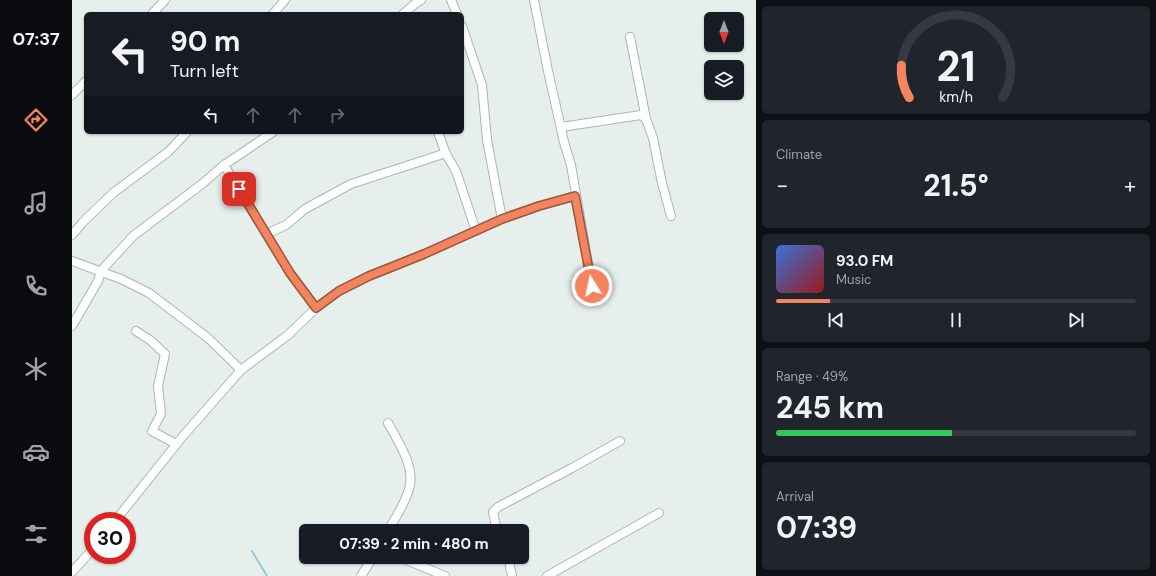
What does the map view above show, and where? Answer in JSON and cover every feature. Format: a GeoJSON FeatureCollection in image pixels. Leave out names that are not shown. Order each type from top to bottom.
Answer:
{"type":"FeatureCollection","features":[{"type":"Feature","properties":{"kind":"street"},"geometry":{"type":"LineString","coordinates":[[154,12],[165,0]]}},
{"type":"Feature","properties":{"kind":"street"},"geometry":{"type":"LineString","coordinates":[[275,12],[285,0]]}},
{"type":"Feature","properties":{"kind":"street"},"geometry":{"type":"LineString","coordinates":[[405,12],[421,0]]}},
{"type":"Feature","properties":{"kind":"street"},"geometry":{"type":"LineString","coordinates":[[451,0],[456,12]]}},
{"type":"Feature","properties":{"kind":"street"},"geometry":{"type":"LineString","coordinates":[[534,0],[560,127],[570,165],[594,299]]}},
{"type":"Feature","properties":{"kind":"street"},"geometry":{"type":"LineString","coordinates":[[464,32],[482,86],[487,140],[502,219]]}},
{"type":"Feature","properties":{"kind":"street"},"geometry":{"type":"LineString","coordinates":[[630,36],[646,119],[653,138],[662,183],[672,216]]}},
{"type":"Feature","properties":{"kind":"street"},"geometry":{"type":"LineString","coordinates":[[72,95],[84,83]]}},
{"type":"Feature","properties":{"kind":"street"},"geometry":{"type":"LineString","coordinates":[[560,127],[599,122],[628,116],[641,115],[646,119]]}},
{"type":"Feature","properties":{"kind":"street"},"geometry":{"type":"LineString","coordinates":[[72,235],[83,222],[113,193],[168,152],[185,134]]}},
{"type":"Feature","properties":{"kind":"street"},"geometry":{"type":"LineString","coordinates":[[72,326],[98,281],[101,271],[133,236],[202,184],[224,165],[270,134]]}},
{"type":"Feature","properties":{"kind":"street"},"geometry":{"type":"LineString","coordinates":[[439,134],[446,154],[456,171],[476,231]]}},
{"type":"Feature","properties":{"kind":"street"},"geometry":{"type":"LineString","coordinates":[[266,234],[286,224],[305,209],[351,184],[446,154]]}},
{"type":"Feature","properties":{"kind":"street"},"geometry":{"type":"LineString","coordinates":[[224,165],[290,273],[316,308]]}},
{"type":"Feature","properties":{"kind":"street"},"geometry":{"type":"LineString","coordinates":[[122,512],[216,396],[241,370],[288,334],[316,308],[339,291],[369,276],[424,254],[502,219],[539,206],[575,196]]}},
{"type":"Feature","properties":{"kind":"street"},"geometry":{"type":"LineString","coordinates":[[72,261],[121,279],[148,293],[208,338],[241,370]]}},
{"type":"Feature","properties":{"kind":"street"},"geometry":{"type":"LineString","coordinates":[[136,331],[150,340],[165,354],[158,386],[160,414],[152,431],[176,444]]}},
{"type":"Feature","properties":{"kind":"street"},"geometry":{"type":"LineString","coordinates":[[388,423],[405,455],[411,476],[410,489],[392,524]]}},
{"type":"Feature","properties":{"kind":"street"},"geometry":{"type":"LineString","coordinates":[[496,524],[493,512],[498,507],[620,441]]}},
{"type":"Feature","properties":{"kind":"street"},"geometry":{"type":"LineString","coordinates":[[547,576],[659,513]]}},
{"type":"Feature","properties":{"kind":"street"},"geometry":{"type":"LineString","coordinates":[[72,572],[84,559]]}},
{"type":"Feature","properties":{"kind":"street"},"geometry":{"type":"LineString","coordinates":[[361,576],[369,564]]}},
{"type":"Feature","properties":{"kind":"street"},"geometry":{"type":"LineString","coordinates":[[416,564],[444,576]]}},
{"type":"Feature","properties":{"kind":"street"},"geometry":{"type":"LineString","coordinates":[[509,564],[512,576]]}},
{"type":"Feature","properties":{"kind":"waterway"},"geometry":{"type":"LineString","coordinates":[[252,551],[267,576]]}},
{"type":"Feature","properties":{"kind":"route"},"geometry":{"type":"LineString","coordinates":[[239,189],[290,273],[316,308],[339,291],[369,276],[424,254],[502,219],[539,206],[575,196],[592,286]]}}]}
